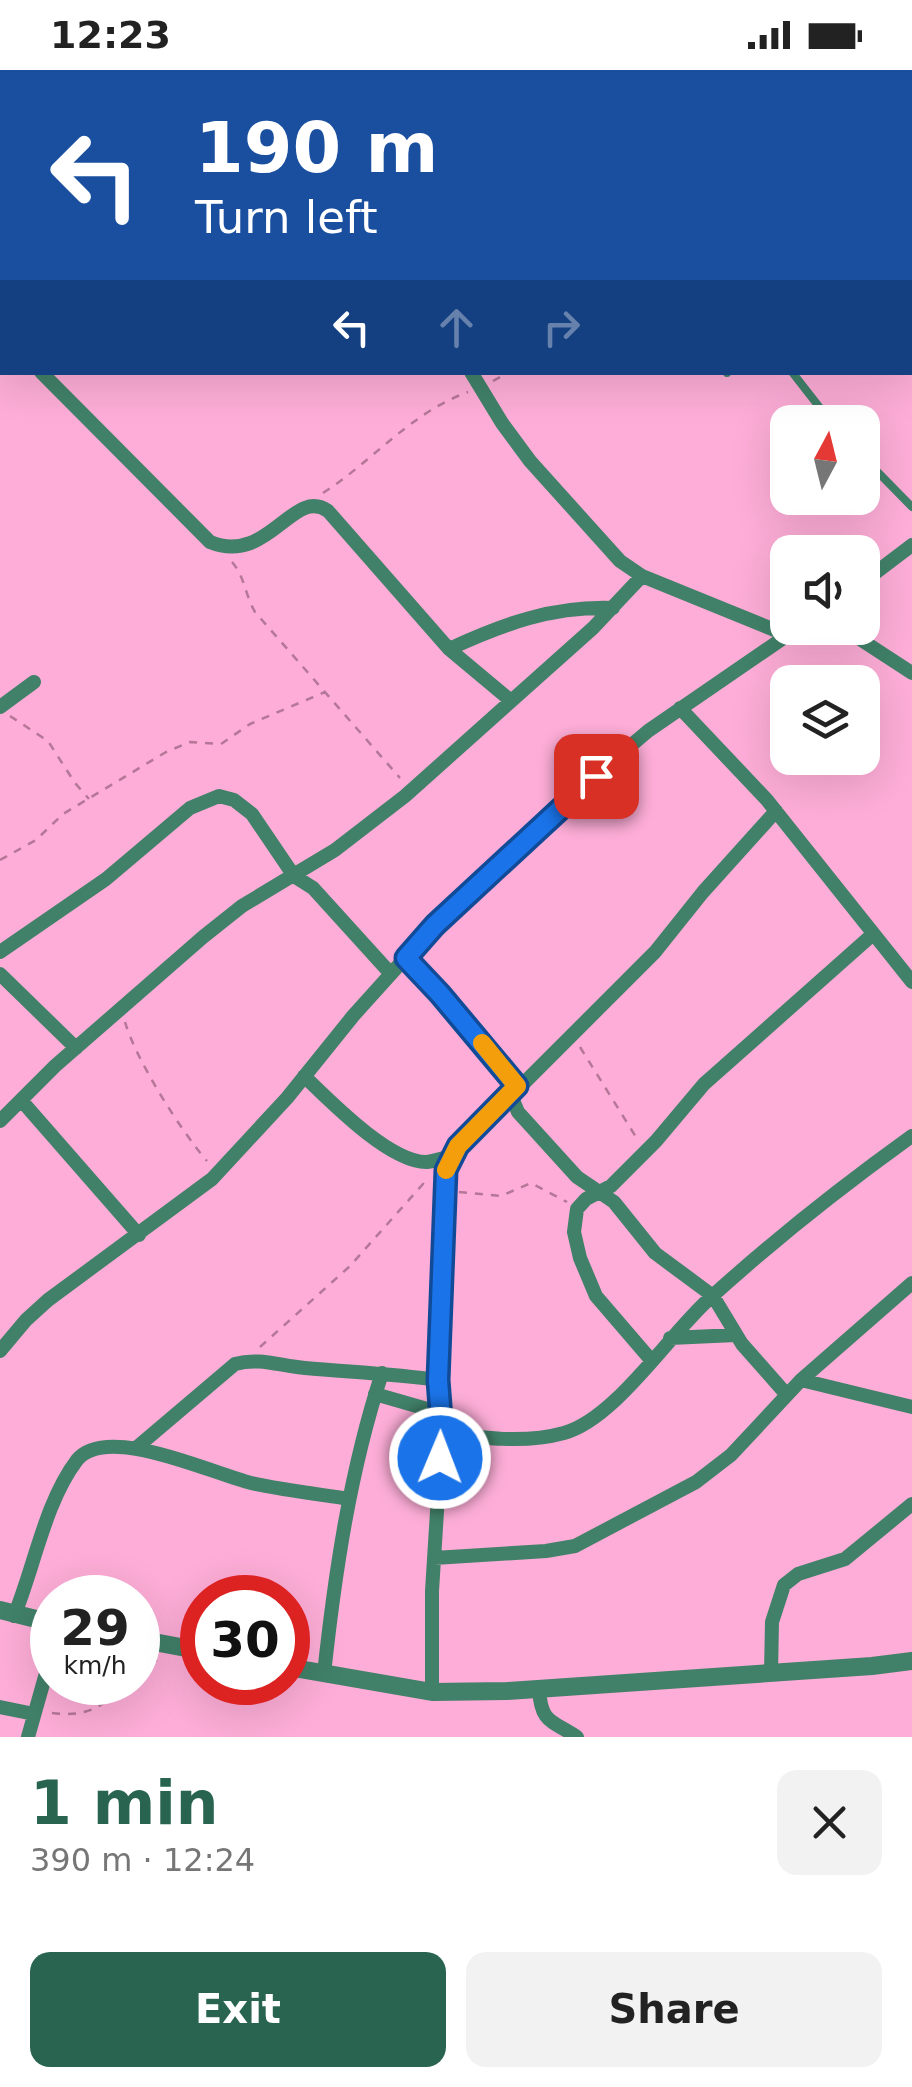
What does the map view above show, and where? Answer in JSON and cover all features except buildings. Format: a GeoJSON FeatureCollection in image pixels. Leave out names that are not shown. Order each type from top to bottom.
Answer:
{"type":"FeatureCollection","features":[{"type":"Feature","properties":{"kind":"street"},"geometry":{"type":"LineString","coordinates":[[47,375],[210,542],[224,548],[262,539],[308,504],[318,504],[328,511],[449,649],[510,700]]}},
{"type":"Feature","properties":{"kind":"street"},"geometry":{"type":"LineString","coordinates":[[472,375],[530,461],[620,560],[642,576],[770,623]]}},
{"type":"Feature","properties":{"kind":"street"},"geometry":{"type":"LineString","coordinates":[[880,570],[912,546]]}},
{"type":"Feature","properties":{"kind":"street"},"geometry":{"type":"LineString","coordinates":[[0,1120],[76,1048],[242,906],[335,850],[412,789],[528,688],[642,576]]}},
{"type":"Feature","properties":{"kind":"street"},"geometry":{"type":"LineString","coordinates":[[449,649],[548,611],[612,608]]}},
{"type":"Feature","properties":{"kind":"street"},"geometry":{"type":"LineString","coordinates":[[0,1351],[48,1300],[187,1201],[218,1173],[435,925],[596,776],[648,730],[772,645]]}},
{"type":"Feature","properties":{"kind":"street"},"geometry":{"type":"LineString","coordinates":[[870,645],[912,672]]}},
{"type":"Feature","properties":{"kind":"street"},"geometry":{"type":"LineString","coordinates":[[0,708],[34,682]]}},
{"type":"Feature","properties":{"kind":"street"},"geometry":{"type":"LineString","coordinates":[[680,708],[776,812],[912,982]]}},
{"type":"Feature","properties":{"kind":"street"},"geometry":{"type":"LineString","coordinates":[[0,952],[106,879],[190,808],[220,796],[234,800],[252,814],[294,876],[313,888],[391,974]]}},
{"type":"Feature","properties":{"kind":"street"},"geometry":{"type":"LineString","coordinates":[[432,1692],[434,1558],[442,1432],[438,1380],[444,1185],[451,1156],[664,942],[703,892],[776,812]]}},
{"type":"Feature","properties":{"kind":"street"},"geometry":{"type":"LineString","coordinates":[[651,1360],[596,1296],[588,1280],[574,1232],[581,1202],[611,1186],[704,1084],[872,935]]}},
{"type":"Feature","properties":{"kind":"street"},"geometry":{"type":"LineString","coordinates":[[406,958],[440,994],[514,1090],[518,1112],[577,1178],[621,1208],[654,1252],[713,1296],[736,1335],[787,1395]]}},
{"type":"Feature","properties":{"kind":"street"},"geometry":{"type":"LineString","coordinates":[[0,974],[76,1048]]}},
{"type":"Feature","properties":{"kind":"street"},"geometry":{"type":"LineString","coordinates":[[304,1076],[365,1132],[413,1159],[425,1162],[451,1156]]}},
{"type":"Feature","properties":{"kind":"street"},"geometry":{"type":"LineString","coordinates":[[21,1100],[139,1235]]}},
{"type":"Feature","properties":{"kind":"street"},"geometry":{"type":"LineString","coordinates":[[442,1432],[524,1439],[566,1433],[602,1414],[713,1296],[822,1202],[912,1136]]}},
{"type":"Feature","properties":{"kind":"street"},"geometry":{"type":"LineString","coordinates":[[434,1558],[575,1546],[696,1482],[756,1432],[801,1380],[912,1283]]}},
{"type":"Feature","properties":{"kind":"street"},"geometry":{"type":"LineString","coordinates":[[670,1338],[736,1335]]}},
{"type":"Feature","properties":{"kind":"street"},"geometry":{"type":"LineString","coordinates":[[136,1448],[222,1374],[248,1360],[438,1380]]}},
{"type":"Feature","properties":{"kind":"street"},"geometry":{"type":"LineString","coordinates":[[324,1674],[334,1578],[349,1499],[382,1373]]}},
{"type":"Feature","properties":{"kind":"street"},"geometry":{"type":"LineString","coordinates":[[801,1380],[912,1407]]}},
{"type":"Feature","properties":{"kind":"street"},"geometry":{"type":"LineString","coordinates":[[375,1394],[441,1413]]}},
{"type":"Feature","properties":{"kind":"street"},"geometry":{"type":"LineString","coordinates":[[7,1613],[80,1456],[98,1448],[136,1448],[254,1483],[349,1499]]}},
{"type":"Feature","properties":{"kind":"street"},"geometry":{"type":"LineString","coordinates":[[771,1673],[772,1622],[784,1584],[798,1574],[845,1559],[912,1504]]}},
{"type":"Feature","properties":{"kind":"street"},"geometry":{"type":"LineString","coordinates":[[160,1644],[180,1647]]}},
{"type":"Feature","properties":{"kind":"street"},"geometry":{"type":"LineString","coordinates":[[310,1671],[432,1692],[771,1673],[912,1660]]}},
{"type":"Feature","properties":{"kind":"street"},"geometry":{"type":"LineString","coordinates":[[539,1688],[540,1708],[546,1720],[577,1737]]}},
{"type":"Feature","properties":{"kind":"street"},"geometry":{"type":"LineString","coordinates":[[28,1737],[37,1705]]}},
{"type":"Feature","properties":{"kind":"street"},"geometry":{"type":"LineString","coordinates":[[0,1707],[35,1713]]}},
{"type":"Feature","properties":{"kind":"lane"},"geometry":{"type":"LineString","coordinates":[[794,375],[818,405]]}},
{"type":"Feature","properties":{"kind":"lane"},"geometry":{"type":"LineString","coordinates":[[880,474],[912,506]]}},
{"type":"Feature","properties":{"kind":"path"},"geometry":{"type":"LineString","coordinates":[[308,504],[401,430],[447,401],[504,375]]}},
{"type":"Feature","properties":{"kind":"path"},"geometry":{"type":"LineString","coordinates":[[210,542],[240,571],[255,612],[412,789]]}},
{"type":"Feature","properties":{"kind":"path"},"geometry":{"type":"LineString","coordinates":[[0,860],[36,840],[63,814],[177,746],[190,742],[222,744],[250,724],[324,692]]}},
{"type":"Feature","properties":{"kind":"path"},"geometry":{"type":"LineString","coordinates":[[0,708],[48,741],[74,783],[89,799]]}},
{"type":"Feature","properties":{"kind":"path"},"geometry":{"type":"LineString","coordinates":[[122,1008],[140,1057],[195,1147],[218,1173]]}},
{"type":"Feature","properties":{"kind":"path"},"geometry":{"type":"LineString","coordinates":[[575,1032],[584,1058],[646,1150]]}},
{"type":"Feature","properties":{"kind":"path"},"geometry":{"type":"LineString","coordinates":[[248,1360],[362,1252],[423,1184],[425,1162]]}},
{"type":"Feature","properties":{"kind":"path"},"geometry":{"type":"LineString","coordinates":[[444,1185],[462,1193],[492,1197],[531,1183],[563,1202],[581,1202]]}},
{"type":"Feature","properties":{"kind":"path"},"geometry":{"type":"LineString","coordinates":[[160,1656],[172,1646]]}},
{"type":"Feature","properties":{"kind":"path"},"geometry":{"type":"LineString","coordinates":[[35,1713],[84,1713],[101,1705]]}},
{"type":"Feature","properties":{"kind":"slow traffic"},"geometry":{"type":"LineString","coordinates":[[446,1170],[458,1146],[517,1086],[482,1043]]}},
{"type":"Feature","properties":{"kind":"route"},"geometry":{"type":"LineString","coordinates":[[440,1458],[438,1380],[446,1170],[458,1146],[517,1086],[406,958],[435,925],[596,776]]}}]}
